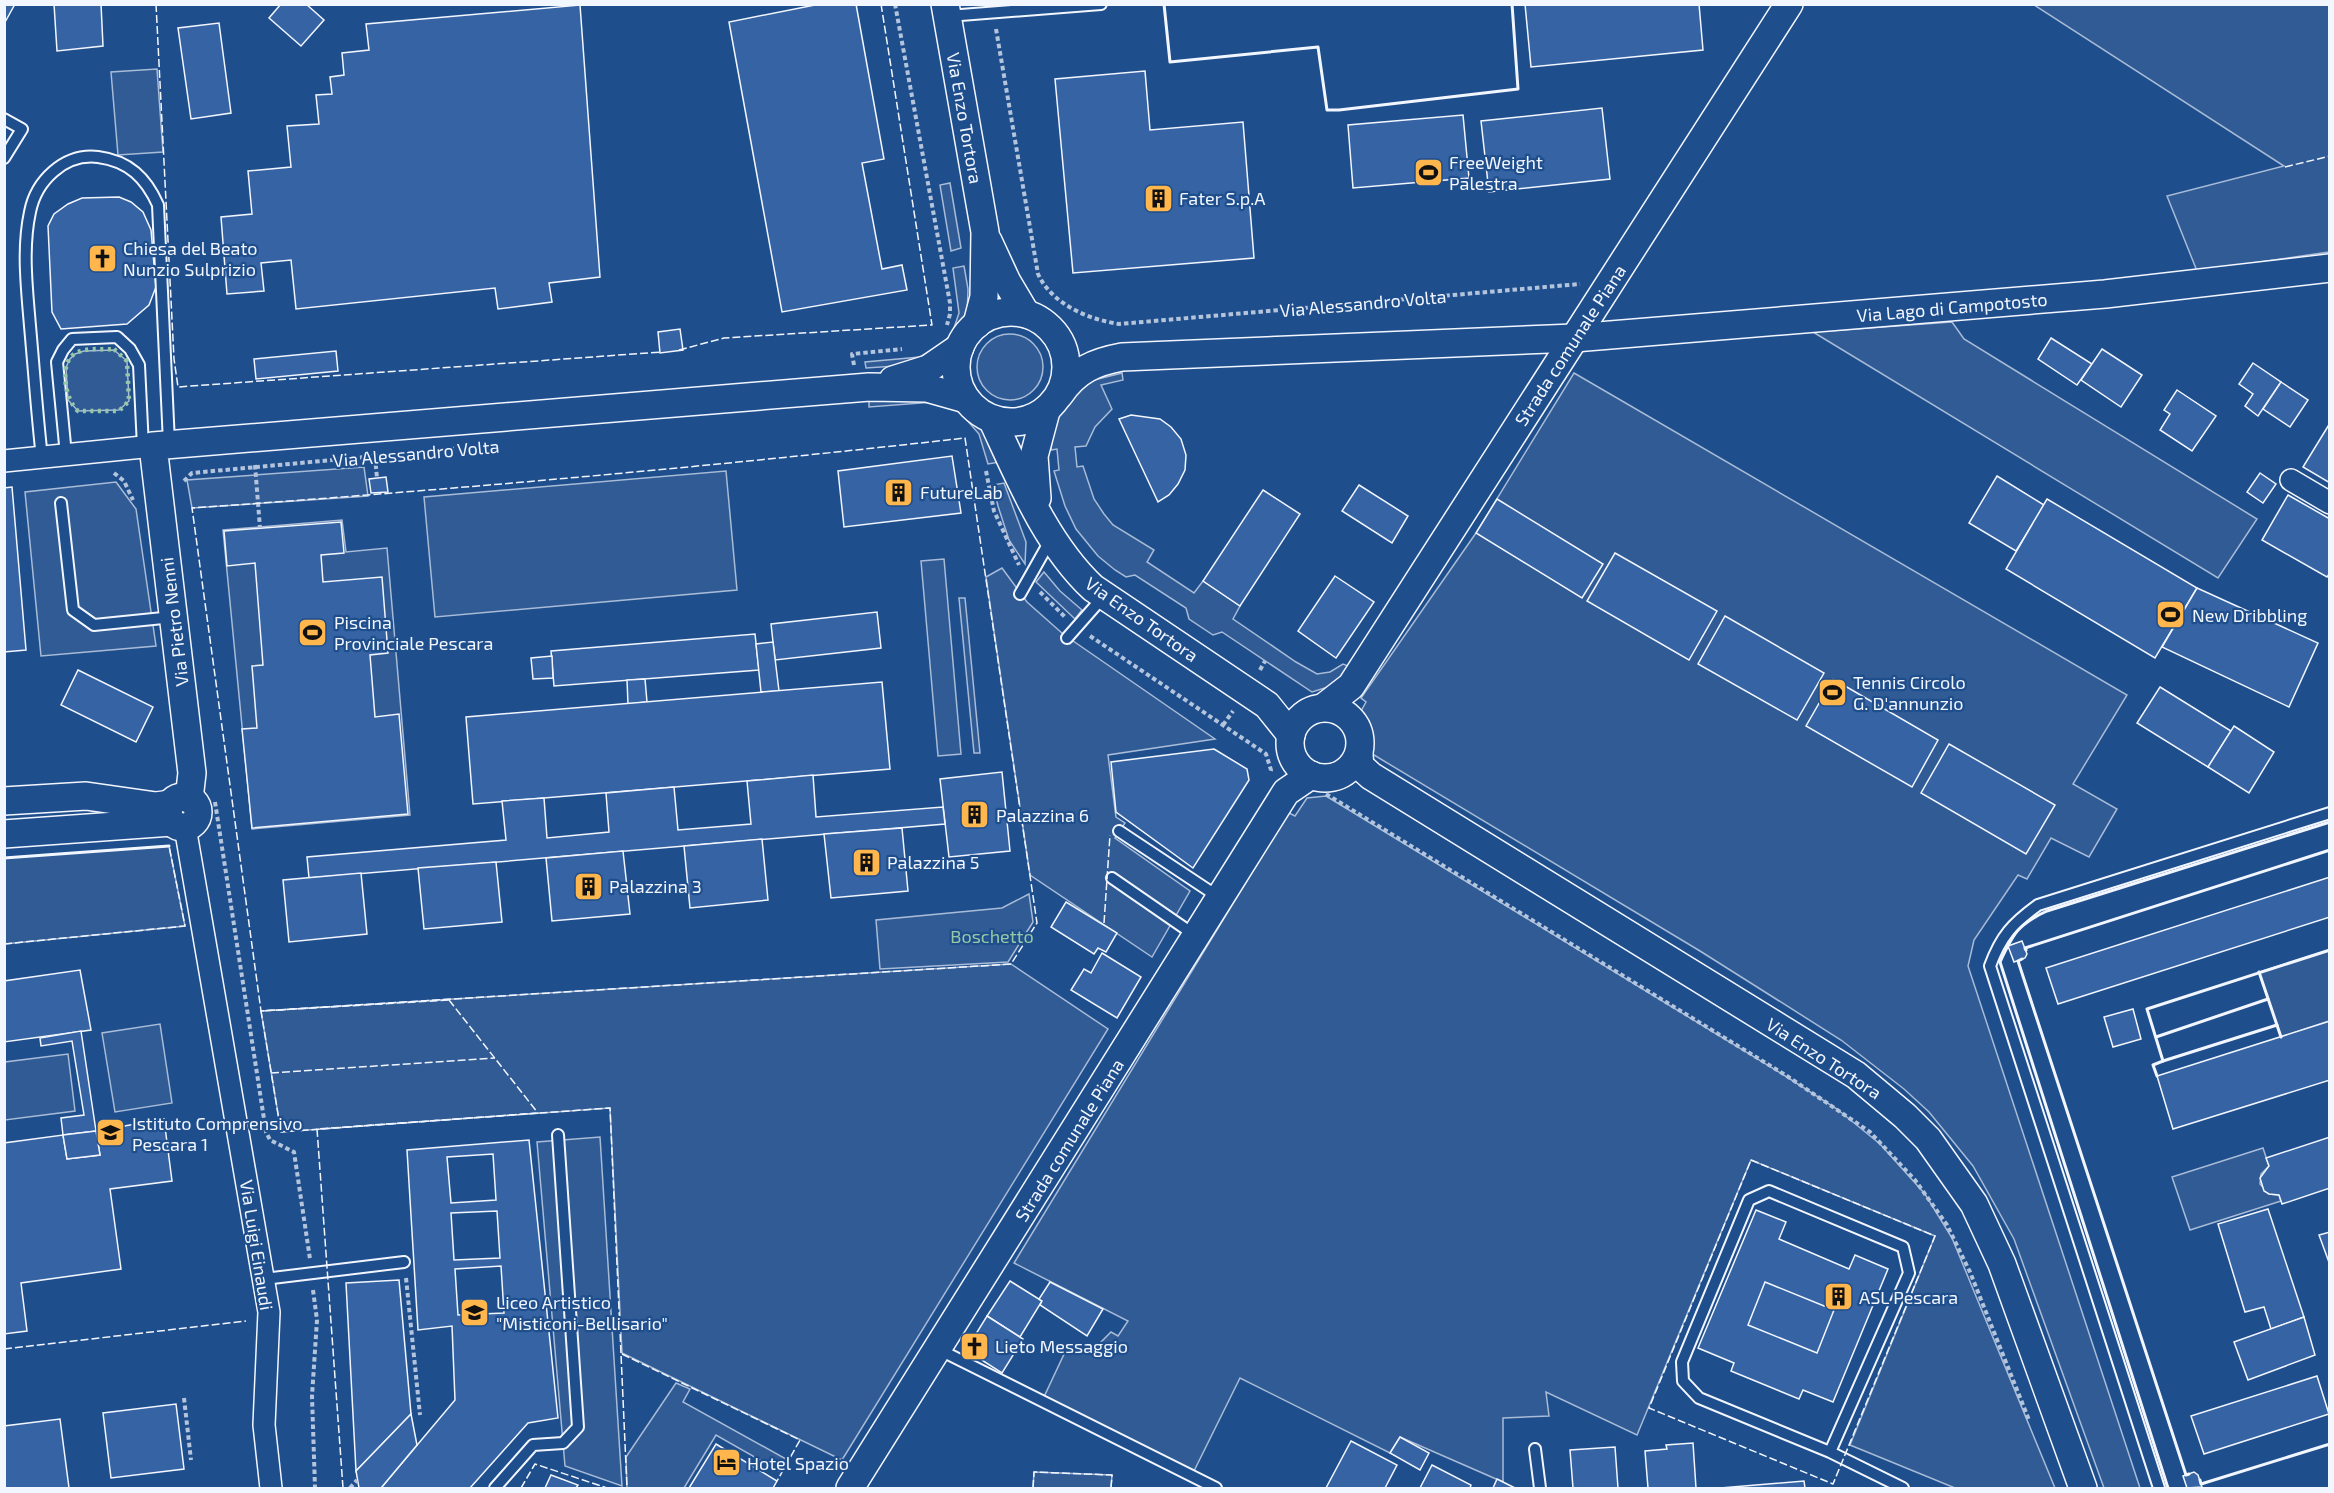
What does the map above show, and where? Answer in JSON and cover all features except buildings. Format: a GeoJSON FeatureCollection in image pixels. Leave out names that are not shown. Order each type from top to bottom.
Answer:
{"type":"FeatureCollection","features":[{"type":"Feature","properties":{"kind":"street","name":"Strada comunale Piana"},"geometry":{"type":"LineString","coordinates":[[850,1488],[1286,792],[1303,727],[1351,686],[1789,4]]}},
{"type":"Feature","properties":{"kind":"street","name":"Via Enzo Tortora"},"geometry":{"type":"LineString","coordinates":[[946,10],[985,232],[984,297],[977,324]]}},
{"type":"Feature","properties":{"kind":"street","name":"Via Enzo Tortora"},"geometry":{"type":"LineString","coordinates":[[985,232],[1007,282],[1026,314]]}},
{"type":"Feature","properties":{"kind":"street","name":"Via Lago di Campotosto"},"geometry":{"type":"LineString","coordinates":[[1574,338],[2104,294],[2330,268]]}},
{"type":"Feature","properties":{"kind":"street"},"geometry":{"type":"LineString","coordinates":[[1122,357],[1097,352],[1058,337],[1044,323],[1026,314],[1009,312],[992,315],[951,339],[956,374],[966,399],[977,411],[992,419],[1010,423],[1029,420],[1053,402],[1074,376],[1086,367],[1100,361],[1122,357],[1574,338]]}},
{"type":"Feature","properties":{"kind":"street"},"geometry":{"type":"LineString","coordinates":[[1053,402],[1067,365],[1058,337]]}},
{"type":"Feature","properties":{"kind":"street","name":"Via Alessandro Volta"},"geometry":{"type":"LineString","coordinates":[[4,461],[928,369],[951,339]]}},
{"type":"Feature","properties":{"kind":"street","name":"Via Alessandro Volta"},"geometry":{"type":"LineString","coordinates":[[862,377],[927,388],[966,399]]}},
{"type":"Feature","properties":{"kind":"street","name":"Via Enzo Tortora"},"geometry":{"type":"LineString","coordinates":[[1038,511],[1034,456],[1053,402]]}},
{"type":"Feature","properties":{"kind":"street","name":"Via Enzo Tortora"},"geometry":{"type":"LineString","coordinates":[[992,419],[1051,539],[1072,567],[1104,596],[1303,727]]}},
{"type":"Feature","properties":{"kind":"street","name":"Via Pietro Nenni"},"geometry":{"type":"LineString","coordinates":[[155,446],[192,773],[186,808]]}},
{"type":"Feature","properties":{"kind":"street"},"geometry":{"type":"LineString","coordinates":[[2291,480],[2330,502]]}},
{"type":"Feature","properties":{"kind":"street"},"geometry":{"type":"LineString","coordinates":[[1350,717],[1334,708],[1303,727],[1302,770],[1314,785],[1350,765],[1359,731],[1350,717],[1348,703],[1351,686]]}},
{"type":"Feature","properties":{"kind":"street","name":"Via Enzo Tortora"},"geometry":{"type":"LineString","coordinates":[[1350,765],[1362,769],[1856,1076],[1905,1116],[1949,1166],[1974,1204],[1991,1237],[2083,1488]]}},
{"type":"Feature","properties":{"kind":"street","name":"Strada comunale Piana"},"geometry":{"type":"LineString","coordinates":[[1286,792],[1314,785]]}},
{"type":"Feature","properties":{"kind":"street"},"geometry":{"type":"LineString","coordinates":[[4,801],[86,796],[186,808]]}},
{"type":"Feature","properties":{"kind":"street"},"geometry":{"type":"LineString","coordinates":[[4,834],[186,808]]}},
{"type":"Feature","properties":{"kind":"street","name":"Via Luigi Einaudi"},"geometry":{"type":"LineString","coordinates":[[186,808],[264,1279],[270,1338],[264,1425],[271,1488]]}},
{"type":"Feature","properties":{"kind":"lane"},"geometry":{"type":"LineString","coordinates":[[946,10],[993,13],[1101,4]]}},
{"type":"Feature","properties":{"kind":"lane"},"geometry":{"type":"LineString","coordinates":[[4,119],[22,129],[4,158]]}},
{"type":"Feature","properties":{"kind":"lane"},"geometry":{"type":"LineString","coordinates":[[42,458],[26,274],[30,212],[40,186],[57,169],[77,159],[93,157],[111,159],[136,172],[150,188],[158,205],[155,446]]}},
{"type":"Feature","properties":{"kind":"lane"},"geometry":{"type":"LineString","coordinates":[[66,455],[57,362],[72,339],[117,337],[130,349],[139,365],[155,446]]}},
{"type":"Feature","properties":{"kind":"lane"},"geometry":{"type":"LineString","coordinates":[[60,503],[73,610],[94,625],[173,616]]}},
{"type":"Feature","properties":{"kind":"lane"},"geometry":{"type":"LineString","coordinates":[[1020,594],[1051,539]]}},
{"type":"Feature","properties":{"kind":"lane"},"geometry":{"type":"LineString","coordinates":[[1068,638],[1104,596]]}},
{"type":"Feature","properties":{"kind":"lane"},"geometry":{"type":"LineString","coordinates":[[2159,1488],[1990,966],[1999,942],[2016,921],[2038,905],[2330,813]]}},
{"type":"Feature","properties":{"kind":"lane"},"geometry":{"type":"LineString","coordinates":[[1119,831],[1220,898]]}},
{"type":"Feature","properties":{"kind":"lane"},"geometry":{"type":"LineString","coordinates":[[1112,878],[1197,936]]}},
{"type":"Feature","properties":{"kind":"lane"},"geometry":{"type":"LineString","coordinates":[[495,1488],[533,1445],[563,1443],[578,1427],[558,1135]]}},
{"type":"Feature","properties":{"kind":"lane"},"geometry":{"type":"LineString","coordinates":[[1830,1452],[1909,1273],[1903,1247],[1768,1191],[1749,1200],[1682,1362],[1683,1381],[1699,1398],[1830,1452],[1903,1488]]}},
{"type":"Feature","properties":{"kind":"lane"},"geometry":{"type":"LineString","coordinates":[[264,1279],[404,1262]]}},
{"type":"Feature","properties":{"kind":"lane"},"geometry":{"type":"LineString","coordinates":[[938,1349],[1216,1488]]}},
{"type":"Feature","properties":{"kind":"lane"},"geometry":{"type":"LineString","coordinates":[[1535,1449],[1540,1488]]}},
{"type":"Feature","properties":{"kind":"path"},"geometry":{"type":"LineString","coordinates":[[895,4],[950,303],[951,339]]}},
{"type":"Feature","properties":{"kind":"path","name":"Via Alessandro Volta"},"geometry":{"type":"LineString","coordinates":[[993,13],[1038,274],[1046,289],[1081,314],[1099,321],[1119,324],[1586,283],[1598,302]]}},
{"type":"Feature","properties":{"kind":"path"},"geometry":{"type":"LineString","coordinates":[[862,377],[852,354],[910,348]]}},
{"type":"Feature","properties":{"kind":"path"},"geometry":{"type":"LineString","coordinates":[[253,438],[260,528]]}},
{"type":"Feature","properties":{"kind":"path","name":"Via Alessandro Volta"},"geometry":{"type":"LineString","coordinates":[[160,500],[181,495],[184,478],[192,472],[474,447]]}},
{"type":"Feature","properties":{"kind":"path"},"geometry":{"type":"LineString","coordinates":[[375,457],[378,478]]}},
{"type":"Feature","properties":{"kind":"path"},"geometry":{"type":"LineString","coordinates":[[110,471],[118,474],[124,481],[133,500],[141,502],[160,500]]}},
{"type":"Feature","properties":{"kind":"path"},"geometry":{"type":"LineString","coordinates":[[1314,785],[1496,900],[1788,1076],[1870,1132],[1916,1180],[1947,1225],[1971,1272],[2031,1425]]}},
{"type":"Feature","properties":{"kind":"path"},"geometry":{"type":"LineString","coordinates":[[186,808],[220,848],[255,1047],[266,1132],[270,1140],[294,1152],[316,1320],[312,1396],[315,1488]]}},
{"type":"Feature","properties":{"kind":"path"},"geometry":{"type":"LineString","coordinates":[[404,1262],[420,1414]]}},
{"type":"Feature","properties":{"kind":"path"},"geometry":{"type":"LineString","coordinates":[[184,1398],[191,1460]]}},
{"type":"Feature","properties":{"kind":"path"},"geometry":{"type":"LineString","coordinates":[[350,1488],[357,1480]]}},
{"type":"Feature","properties":{"kind":"shaded area"},"geometry":{"type":"Polygon","coordinates":[[[2034,5],[2329,5],[2329,252],[2197,271],[2167,196],[2284,166],[2034,5]]]}},
{"type":"Feature","properties":{"kind":"shaded area"},"geometry":{"type":"Polygon","coordinates":[[[157,69],[163,152],[118,155],[111,72],[157,69]]]}},
{"type":"Feature","properties":{"kind":"shaded area"},"geometry":{"type":"Polygon","coordinates":[[[950,183],[961,248],[951,251],[940,185],[950,183]]]}},
{"type":"Feature","properties":{"kind":"shaded area"},"geometry":{"type":"Polygon","coordinates":[[[964,266],[968,289],[967,319],[956,339],[945,349],[896,366],[866,368],[865,362],[920,357],[941,345],[952,334],[959,313],[953,268],[964,266]]]}},
{"type":"Feature","properties":{"kind":"shaded area"},"geometry":{"type":"Polygon","coordinates":[[[1952,322],[1964,339],[2257,519],[2218,578],[1813,332],[1952,322]]]}},
{"type":"Feature","properties":{"kind":"shaded area"},"geometry":{"type":"Polygon","coordinates":[[[1010,334],[1022,337],[1033,344],[1040,355],[1043,367],[1040,379],[1033,390],[1022,397],[1010,400],[998,397],[987,390],[980,379],[977,367],[980,355],[987,344],[998,337],[1010,334]]]}},
{"type":"Feature","properties":{"kind":"shaded area"},"geometry":{"type":"Polygon","coordinates":[[[114,350],[127,361],[129,401],[119,410],[78,411],[68,400],[66,368],[69,360],[75,354],[84,351],[114,350]]]}},
{"type":"Feature","properties":{"kind":"shaded area"},"geometry":{"type":"Polygon","coordinates":[[[1122,373],[1123,380],[1101,385],[1112,409],[1095,427],[1086,446],[1075,447],[1077,467],[1083,466],[1094,499],[1113,525],[1154,550],[1147,562],[1194,593],[1203,581],[1240,606],[1233,619],[1296,662],[1317,674],[1330,672],[1343,664],[1348,666],[1341,677],[1328,687],[1312,692],[1222,632],[1213,635],[1189,619],[1186,608],[1135,575],[1126,577],[1115,570],[1098,556],[1076,529],[1065,506],[1054,471],[1059,470],[1057,449],[1051,450],[1054,423],[1064,403],[1081,388],[1094,380],[1122,373]]]}},
{"type":"Feature","properties":{"kind":"shaded area"},"geometry":{"type":"Polygon","coordinates":[[[1574,373],[2127,695],[2073,784],[2117,809],[2089,857],[2051,838],[2027,879],[2018,875],[1974,940],[1968,966],[2140,1488],[2104,1488],[2014,1239],[1973,1166],[1929,1112],[1904,1089],[1841,1040],[1700,951],[1369,752],[1367,728],[1360,713],[1366,702],[1361,698],[1476,533],[1574,373]]]}},
{"type":"Feature","properties":{"kind":"shaded area"},"geometry":{"type":"Polygon","coordinates":[[[921,394],[966,407],[981,422],[1000,462],[988,464],[979,434],[960,412],[951,408],[934,402],[869,407],[869,399],[921,394]]]}},
{"type":"Feature","properties":{"kind":"shaded area"},"geometry":{"type":"Polygon","coordinates":[[[364,467],[368,496],[192,508],[187,480],[364,467]]]}},
{"type":"Feature","properties":{"kind":"shaded area"},"geometry":{"type":"Polygon","coordinates":[[[726,471],[737,590],[435,617],[424,497],[726,471]]]}},
{"type":"Feature","properties":{"kind":"shaded area"},"geometry":{"type":"Polygon","coordinates":[[[116,482],[136,509],[156,646],[41,656],[25,492],[116,482]]]}},
{"type":"Feature","properties":{"kind":"shaded area"},"geometry":{"type":"Polygon","coordinates":[[[1004,483],[1026,542],[1025,564],[1009,540],[998,506],[993,485],[1004,483]]]}},
{"type":"Feature","properties":{"kind":"shaded area","name":"Piscina Provinciale Pescara"},"geometry":{"type":"Polygon","coordinates":[[[342,520],[346,552],[387,548],[410,815],[252,829],[223,530],[342,520]]]}},
{"type":"Feature","properties":{"kind":"shaded area"},"geometry":{"type":"Polygon","coordinates":[[[944,559],[961,754],[938,756],[921,561],[944,559]]]}},
{"type":"Feature","properties":{"kind":"shaded area"},"geometry":{"type":"Polygon","coordinates":[[[1002,568],[1027,602],[1063,634],[1215,739],[1108,755],[1116,817],[1125,823],[1115,838],[1190,891],[1152,957],[1030,875],[986,577],[1002,568]]]}},
{"type":"Feature","properties":{"kind":"shaded area"},"geometry":{"type":"Polygon","coordinates":[[[1044,572],[1060,591],[1082,610],[1075,619],[1036,582],[1044,572]]]}},
{"type":"Feature","properties":{"kind":"shaded area"},"geometry":{"type":"Polygon","coordinates":[[[959,598],[965,598],[980,753],[974,753],[959,598]]]}},
{"type":"Feature","properties":{"kind":"shaded area"},"geometry":{"type":"Polygon","coordinates":[[[1326,796],[1787,1077],[1837,1109],[1880,1144],[1925,1194],[1952,1238],[2055,1488],[1955,1488],[1850,1445],[1935,1236],[1751,1160],[1637,1435],[1546,1392],[1549,1416],[1503,1418],[1503,1482],[1400,1437],[1390,1453],[1240,1378],[1193,1473],[1043,1399],[1066,1350],[1098,1345],[1111,1332],[1118,1336],[1128,1321],[1014,1263],[1287,815],[1289,813],[1295,816],[1307,798],[1326,796]]]}},
{"type":"Feature","properties":{"kind":"shaded area"},"geometry":{"type":"Polygon","coordinates":[[[169,846],[185,926],[5,944],[5,858],[169,846]]]}},
{"type":"Feature","properties":{"kind":"shaded area","name":"Boschetto"},"geometry":{"type":"Polygon","coordinates":[[[1029,894],[1033,922],[1008,962],[880,969],[876,920],[1002,908],[1029,894]]]}},
{"type":"Feature","properties":{"kind":"shaded area"},"geometry":{"type":"Polygon","coordinates":[[[2329,950],[2329,1021],[2281,1037],[2259,972],[2329,950]]]}},
{"type":"Feature","properties":{"kind":"shaded area"},"geometry":{"type":"Polygon","coordinates":[[[1011,964],[1108,1029],[842,1460],[622,1353],[610,1108],[281,1132],[261,1011],[1011,964]]]}},
{"type":"Feature","properties":{"kind":"shaded area"},"geometry":{"type":"Polygon","coordinates":[[[160,1024],[172,1103],[115,1112],[102,1033],[160,1024]]]}},
{"type":"Feature","properties":{"kind":"shaded area"},"geometry":{"type":"Polygon","coordinates":[[[68,1054],[75,1111],[5,1120],[5,1062],[68,1054]]]}},
{"type":"Feature","properties":{"kind":"shaded area"},"geometry":{"type":"Polygon","coordinates":[[[600,1137],[622,1486],[565,1466],[537,1142],[600,1137]]]}},
{"type":"Feature","properties":{"kind":"shaded area"},"geometry":{"type":"Polygon","coordinates":[[[2263,1148],[2269,1166],[2261,1174],[2260,1184],[2269,1194],[2279,1195],[2281,1201],[2190,1230],[2172,1177],[2263,1148]]]}},
{"type":"Feature","properties":{"kind":"shaded area"},"geometry":{"type":"Polygon","coordinates":[[[676,1383],[690,1389],[683,1402],[786,1459],[779,1471],[716,1435],[684,1488],[627,1488],[626,1457],[676,1383]]]}},
{"type":"Feature","properties":{"kind":"shaded area"},"geometry":{"type":"Polygon","coordinates":[[[1034,1472],[1112,1475],[1111,1488],[1033,1488],[1034,1472]]]}},
{"type":"Feature","properties":{"kind":"hedge"},"geometry":{"type":"LineString","coordinates":[[114,349],[127,361],[129,401],[119,411],[78,411],[73,406],[65,381],[65,372],[70,358],[85,350],[114,349]]}},
{"type":"Feature","properties":{"kind":"fence"},"geometry":{"type":"LineString","coordinates":[[156,4],[174,359],[178,387],[661,352]]}},
{"type":"Feature","properties":{"kind":"fence"},"geometry":{"type":"LineString","coordinates":[[679,350],[724,338],[932,325],[881,4]]}},
{"type":"Feature","properties":{"kind":"fence"},"geometry":{"type":"LineString","coordinates":[[2285,167],[2330,156]]}},
{"type":"Feature","properties":{"kind":"fence"},"geometry":{"type":"LineString","coordinates":[[965,438],[1037,923],[1011,964],[261,1011],[192,508],[579,477],[965,438]]}},
{"type":"Feature","properties":{"kind":"fence"},"geometry":{"type":"LineString","coordinates":[[1104,923],[1110,835]]}},
{"type":"Feature","properties":{"kind":"fence"},"geometry":{"type":"LineString","coordinates":[[4,944],[185,926],[169,846]]}},
{"type":"Feature","properties":{"kind":"fence"},"geometry":{"type":"LineString","coordinates":[[449,1000],[538,1113],[281,1132],[261,1011],[449,1000]]}},
{"type":"Feature","properties":{"kind":"fence"},"geometry":{"type":"LineString","coordinates":[[271,1073],[495,1058]]}},
{"type":"Feature","properties":{"kind":"fence"},"geometry":{"type":"LineString","coordinates":[[343,1488],[317,1129],[610,1108],[627,1488]]}},
{"type":"Feature","properties":{"kind":"fence"},"geometry":{"type":"LineString","coordinates":[[1751,1160],[1935,1236],[1833,1484],[1649,1408],[1751,1160]]}},
{"type":"Feature","properties":{"kind":"fence"},"geometry":{"type":"LineString","coordinates":[[4,1349],[246,1321]]}},
{"type":"Feature","properties":{"kind":"fence"},"geometry":{"type":"LineString","coordinates":[[622,1354],[800,1440],[777,1481]]}},
{"type":"Feature","properties":{"kind":"fence"},"geometry":{"type":"LineString","coordinates":[[521,1488],[535,1464],[607,1488]]}},
{"type":"Feature","properties":{"kind":"fence"},"geometry":{"type":"LineString","coordinates":[[1033,1488],[1034,1472],[1112,1475],[1111,1488]]}},
{"type":"Feature","properties":{"kind":"wall"},"geometry":{"type":"LineString","coordinates":[[1164,4],[1170,62],[1318,47],[1327,110],[1518,89],[1512,4]]}},
{"type":"Feature","properties":{"kind":"wall"},"geometry":{"type":"LineString","coordinates":[[2168,1488],[2000,962],[2017,931],[2047,911],[2330,822]]}},
{"type":"Feature","properties":{"kind":"wall"},"geometry":{"type":"LineString","coordinates":[[4,858],[169,846]]}},
{"type":"Feature","properties":{"kind":"wall"},"geometry":{"type":"LineString","coordinates":[[2026,950],[2025,948],[2330,850]]}},
{"type":"Feature","properties":{"kind":"wall"},"geometry":{"type":"LineString","coordinates":[[2157,1076],[2153,1065],[2163,1061],[2147,1009],[2330,950]]}},
{"type":"Feature","properties":{"kind":"wall"},"geometry":{"type":"LineString","coordinates":[[2022,959],[2018,961],[2186,1475],[2189,1474]]}},
{"type":"Feature","properties":{"kind":"wall"},"geometry":{"type":"LineString","coordinates":[[2259,972],[2281,1037]]}},
{"type":"Feature","properties":{"kind":"wall"},"geometry":{"type":"LineString","coordinates":[[2156,1037],[2268,999]]}},
{"type":"Feature","properties":{"kind":"wall"},"geometry":{"type":"LineString","coordinates":[[2163,1061],[2277,1025]]}},
{"type":"Feature","properties":{"kind":"wall"},"geometry":{"type":"LineString","coordinates":[[2200,1480],[2201,1484],[2330,1444]]}},
{"type":"Feature","properties":{"kind":"place","name":"FreeWeight Palestra"},"geometry":{"type":"Point","coordinates":[1428,172]}},
{"type":"Feature","properties":{"kind":"place","name":"Fater S.p.A"},"geometry":{"type":"Point","coordinates":[1158,198]}},
{"type":"Feature","properties":{"kind":"place","name":"Chiesa del Beato Nunzio Sulprizio"},"geometry":{"type":"Point","coordinates":[102,258]}},
{"type":"Feature","properties":{"kind":"place","name":"FutureLab"},"geometry":{"type":"Point","coordinates":[899,492]}},
{"type":"Feature","properties":{"kind":"place","name":"New Dribbling"},"geometry":{"type":"Point","coordinates":[2171,615]}},
{"type":"Feature","properties":{"kind":"place","name":"Piscina Provinciale Pescara"},"geometry":{"type":"Point","coordinates":[313,632]}},
{"type":"Feature","properties":{"kind":"place","name":"Tennis Circolo G. D'annunzio"},"geometry":{"type":"Point","coordinates":[1832,692]}},
{"type":"Feature","properties":{"kind":"place","name":"Palazzina 6"},"geometry":{"type":"Point","coordinates":[975,815]}},
{"type":"Feature","properties":{"kind":"place","name":"Palazzina 5"},"geometry":{"type":"Point","coordinates":[866,862]}},
{"type":"Feature","properties":{"kind":"place","name":"Palazzina 3"},"geometry":{"type":"Point","coordinates":[588,886]}},
{"type":"Feature","properties":{"kind":"place","name":"Istituto Comprensivo Pescara 1"},"geometry":{"type":"Point","coordinates":[111,1133]}},
{"type":"Feature","properties":{"kind":"place","name":"ASL Pescara"},"geometry":{"type":"Point","coordinates":[1838,1297]}},
{"type":"Feature","properties":{"kind":"place","name":"Liceo Artistico \"Misticoni-Bellisario\""},"geometry":{"type":"Point","coordinates":[475,1312]}},
{"type":"Feature","properties":{"kind":"place","name":"Lieto Messaggio"},"geometry":{"type":"Point","coordinates":[974,1346]}},
{"type":"Feature","properties":{"kind":"place","name":"Hotel Spazio"},"geometry":{"type":"Point","coordinates":[726,1463]}}]}
